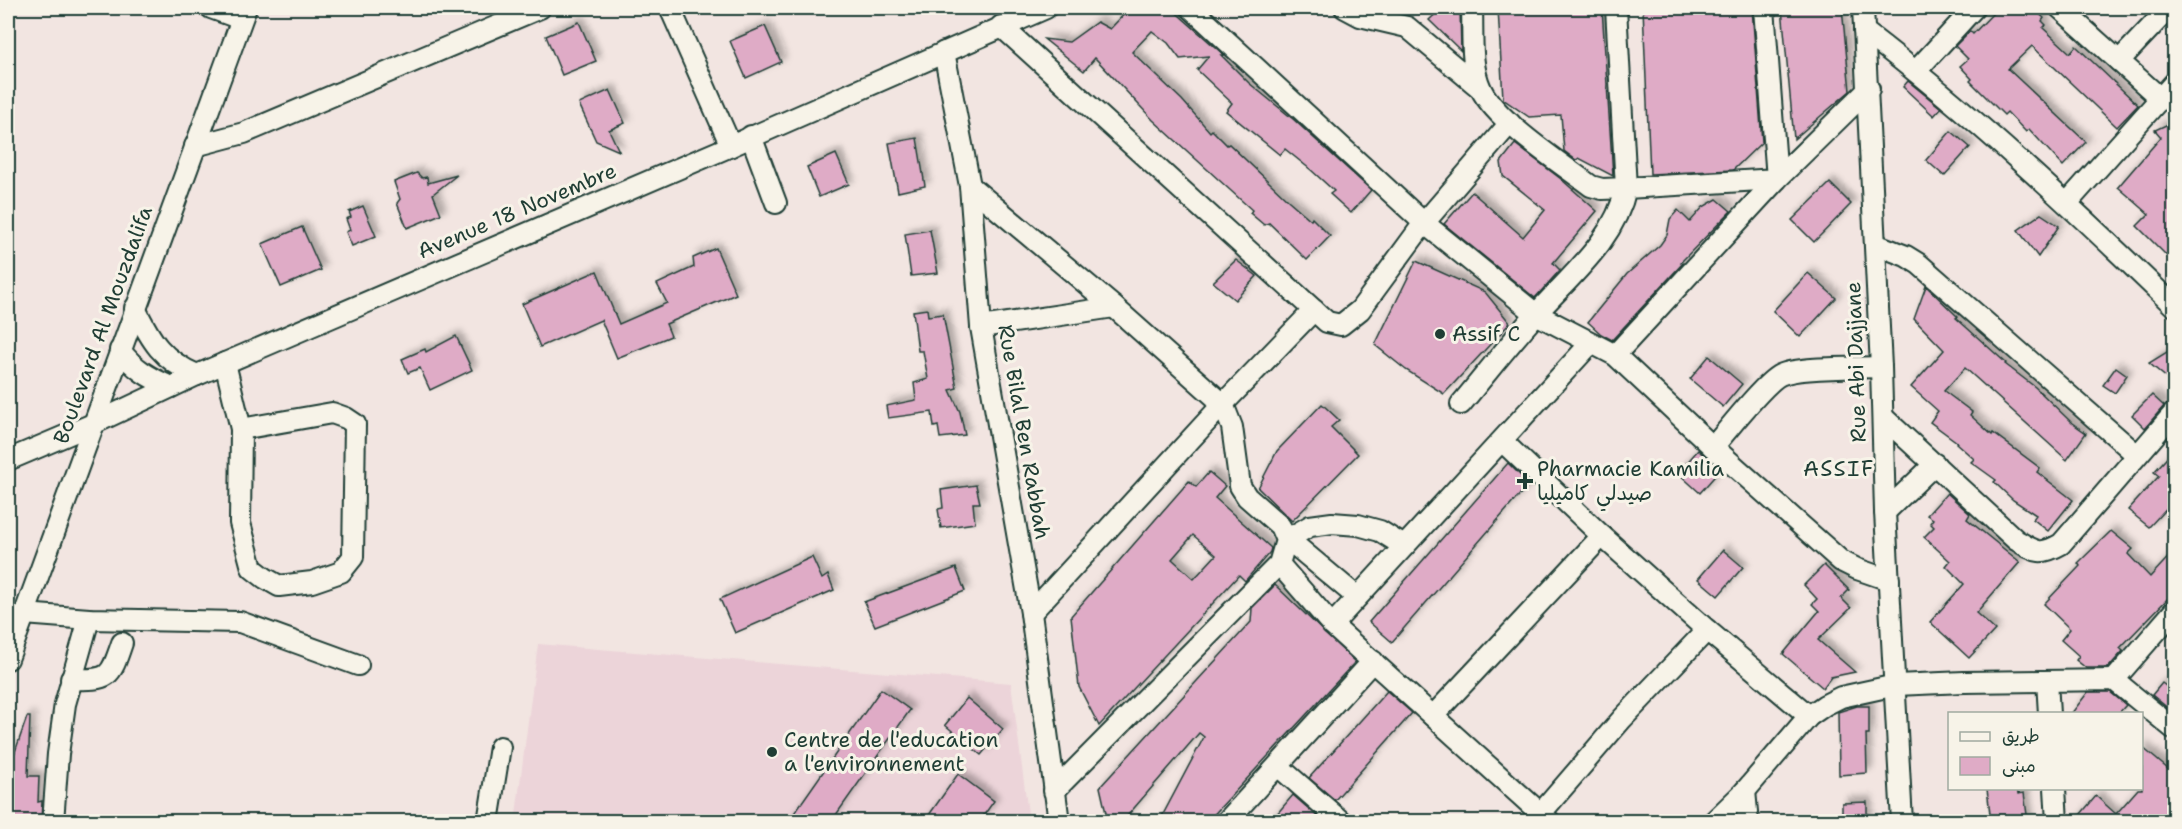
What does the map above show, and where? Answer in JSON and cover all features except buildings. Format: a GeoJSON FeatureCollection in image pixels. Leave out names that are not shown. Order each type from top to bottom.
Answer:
{"type":"FeatureCollection","features":[{"type":"Feature","properties":{"kind":"street"},"geometry":{"type":"LineString","coordinates":[[211,8],[244,13]]}},
{"type":"Feature","properties":{"kind":"street"},"geometry":{"type":"LineString","coordinates":[[195,146],[244,133],[540,8]]}},
{"type":"Feature","properties":{"kind":"street"},"geometry":{"type":"LineString","coordinates":[[670,8],[731,146]]}},
{"type":"Feature","properties":{"kind":"street","name":"Avenue 18 Novembre"},"geometry":{"type":"LineString","coordinates":[[8,460],[93,424],[197,375],[1046,8]]}},
{"type":"Feature","properties":{"kind":"street"},"geometry":{"type":"LineString","coordinates":[[1191,8],[1424,223],[1536,314],[1615,354],[1713,447],[1841,561],[1889,580]]}},
{"type":"Feature","properties":{"kind":"street"},"geometry":{"type":"LineString","coordinates":[[1346,8],[1360,16],[1407,27],[1480,88],[1491,105],[1510,123],[1591,186],[1602,189],[1778,179]]}},
{"type":"Feature","properties":{"kind":"street"},"geometry":{"type":"LineString","coordinates":[[1472,8],[1475,66],[1480,88]]}},
{"type":"Feature","properties":{"kind":"street"},"geometry":{"type":"LineString","coordinates":[[1461,404],[1536,314],[1596,248],[1614,224],[1623,205],[1626,188],[1616,8]]}},
{"type":"Feature","properties":{"kind":"street"},"geometry":{"type":"LineString","coordinates":[[1764,8],[1778,179]]}},
{"type":"Feature","properties":{"kind":"street","name":"Rue Abi Dajjane"},"geometry":{"type":"LineString","coordinates":[[1863,8],[1869,89],[1889,580],[1902,822]]}},
{"type":"Feature","properties":{"kind":"street"},"geometry":{"type":"LineString","coordinates":[[1916,71],[1974,8]]}},
{"type":"Feature","properties":{"kind":"street"},"geometry":{"type":"LineString","coordinates":[[2060,8],[2160,98]]}},
{"type":"Feature","properties":{"kind":"street"},"geometry":{"type":"LineString","coordinates":[[2119,61],[2169,8]]}},
{"type":"Feature","properties":{"kind":"street","name":"Boulevard Al Mouzdalifa"},"geometry":{"type":"LineString","coordinates":[[8,659],[244,13]]}},
{"type":"Feature","properties":{"kind":"street"},"geometry":{"type":"LineString","coordinates":[[1002,26],[1327,322],[1341,325],[1360,310],[1424,223],[1510,123]]}},
{"type":"Feature","properties":{"kind":"street"},"geometry":{"type":"LineString","coordinates":[[1864,31],[1916,71],[2068,202],[2171,296]]}},
{"type":"Feature","properties":{"kind":"street","name":"Rue Bilal Ben Rabbah"},"geometry":{"type":"LineString","coordinates":[[944,52],[970,186],[981,327],[1031,613],[1059,822]]}},
{"type":"Feature","properties":{"kind":"street"},"geometry":{"type":"LineString","coordinates":[[2068,202],[2175,83]]}},
{"type":"Feature","properties":{"kind":"street"},"geometry":{"type":"LineString","coordinates":[[1615,354],[1778,179],[1869,89]]}},
{"type":"Feature","properties":{"kind":"street"},"geometry":{"type":"LineString","coordinates":[[751,136],[776,203]]}},
{"type":"Feature","properties":{"kind":"street"},"geometry":{"type":"LineString","coordinates":[[970,186],[1114,307],[1223,404],[1232,427],[1240,486],[1247,497],[1280,526],[1287,540],[1358,597]]}},
{"type":"Feature","properties":{"kind":"street"},"geometry":{"type":"LineString","coordinates":[[1875,244],[1906,256],[1919,264],[2137,455]]}},
{"type":"Feature","properties":{"kind":"street"},"geometry":{"type":"LineString","coordinates":[[981,327],[1114,307]]}},
{"type":"Feature","properties":{"kind":"street"},"geometry":{"type":"LineString","coordinates":[[135,308],[148,335],[160,352],[178,367],[197,375]]}},
{"type":"Feature","properties":{"kind":"street"},"geometry":{"type":"LineString","coordinates":[[1031,613],[1223,404],[1314,310]]}},
{"type":"Feature","properties":{"kind":"street"},"geometry":{"type":"LineString","coordinates":[[1332,625],[1591,343]]}},
{"type":"Feature","properties":{"kind":"street"},"geometry":{"type":"LineString","coordinates":[[120,350],[140,371],[171,387]]}},
{"type":"Feature","properties":{"kind":"street"},"geometry":{"type":"LineString","coordinates":[[225,363],[241,429],[240,523],[252,568],[279,586],[312,582],[341,572],[353,557],[355,424],[332,413],[241,429]]}},
{"type":"Feature","properties":{"kind":"street"},"geometry":{"type":"LineString","coordinates":[[1713,447],[1778,375],[1793,371],[1881,367]]}},
{"type":"Feature","properties":{"kind":"street"},"geometry":{"type":"LineString","coordinates":[[1883,417],[2016,540],[2037,551],[2047,552],[2061,544],[2175,413]]}},
{"type":"Feature","properties":{"kind":"street"},"geometry":{"type":"LineString","coordinates":[[1502,441],[1602,536],[1707,630],[1809,716]]}},
{"type":"Feature","properties":{"kind":"street"},"geometry":{"type":"LineString","coordinates":[[1886,512],[1935,464]]}},
{"type":"Feature","properties":{"kind":"street"},"geometry":{"type":"LineString","coordinates":[[1054,791],[1278,564],[1287,540],[1310,526],[1332,523],[1358,525],[1380,531],[1404,546]]}},
{"type":"Feature","properties":{"kind":"street"},"geometry":{"type":"LineString","coordinates":[[1433,716],[1602,536]]}},
{"type":"Feature","properties":{"kind":"street"},"geometry":{"type":"LineString","coordinates":[[1278,564],[1332,625],[1546,817],[1622,719],[1707,630]]}},
{"type":"Feature","properties":{"kind":"street"},"geometry":{"type":"LineString","coordinates":[[2114,680],[2175,611]]}},
{"type":"Feature","properties":{"kind":"street"},"geometry":{"type":"LineString","coordinates":[[24,615],[89,619],[240,622],[358,665]]}},
{"type":"Feature","properties":{"kind":"street"},"geometry":{"type":"LineString","coordinates":[[53,822],[61,729],[71,680],[89,619]]}},
{"type":"Feature","properties":{"kind":"street"},"geometry":{"type":"LineString","coordinates":[[71,680],[103,678],[113,668],[122,644]]}},
{"type":"Feature","properties":{"kind":"street"},"geometry":{"type":"LineString","coordinates":[[1226,822],[1373,661]]}},
{"type":"Feature","properties":{"kind":"street"},"geometry":{"type":"LineString","coordinates":[[1713,822],[1745,791],[1809,716],[1841,697],[1896,685],[2114,680],[2175,729]]}},
{"type":"Feature","properties":{"kind":"street"},"geometry":{"type":"LineString","coordinates":[[2047,681],[2049,712]]}},
{"type":"Feature","properties":{"kind":"street"},"geometry":{"type":"LineString","coordinates":[[488,822],[500,747]]}},
{"type":"Feature","properties":{"kind":"street"},"geometry":{"type":"LineString","coordinates":[[1278,766],[1342,822]]}},
{"type":"Feature","properties":{"kind":"street"},"geometry":{"type":"LineString","coordinates":[[2055,790],[2057,822]]}},
{"type":"Feature","properties":{"kind":"street"},"geometry":{"type":"LineString","coordinates":[[1745,791],[1748,822]]}},
{"type":"Feature","properties":{"kind":"shaded area","name":"Centre de l'education a l'environnement"},"geometry":{"type":"Polygon","coordinates":[[[538,644],[1011,683],[1029,821],[515,822],[538,644]]]}},
{"type":"Feature","properties":{"kind":"place","name":"Assif C"},"geometry":{"type":"Point","coordinates":[1440,334]}},
{"type":"Feature","properties":{"kind":"place","name":"Pharmacie Kamilia صيدلي كاميليا"},"geometry":{"type":"Point","coordinates":[1525,481]}},
{"type":"Feature","properties":{"kind":"place","name":"Centre de l'education a l'environnement"},"geometry":{"type":"Point","coordinates":[772,752]}},
{"type":"Feature","properties":{"kind":"district","name":"ASSIF"},"geometry":{"type":"Point","coordinates":[1839,468]}}]}
